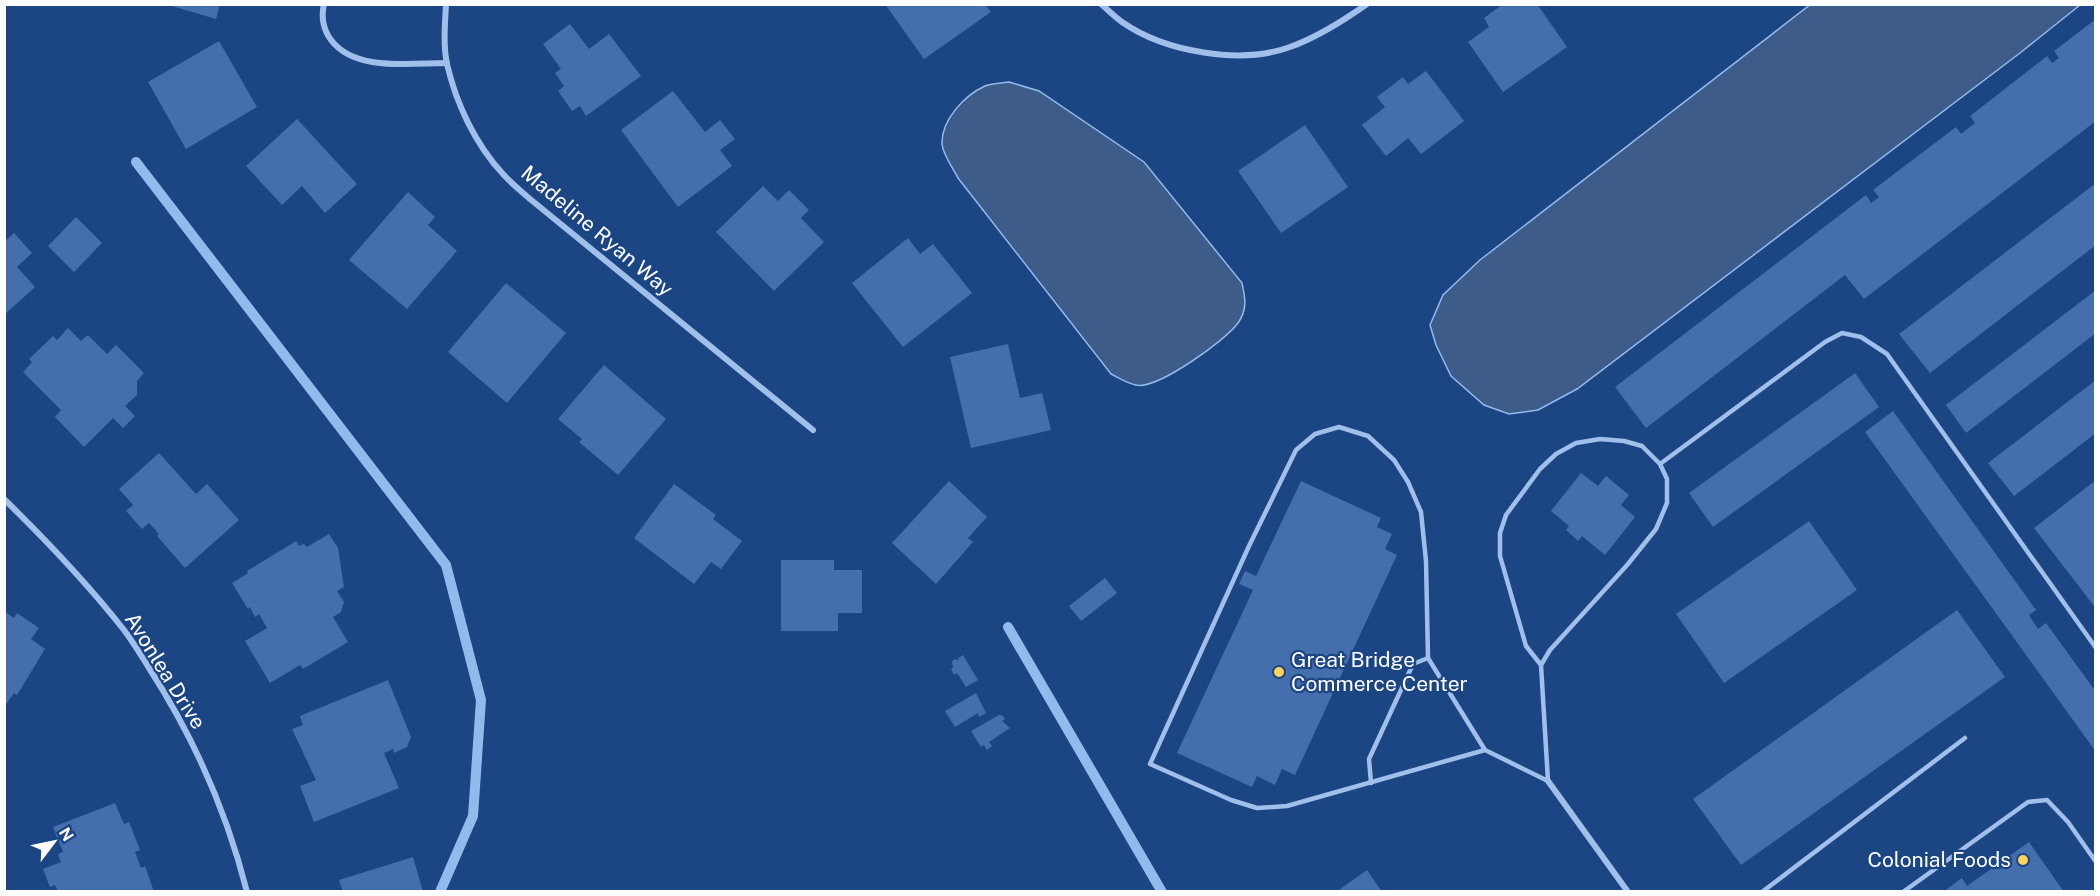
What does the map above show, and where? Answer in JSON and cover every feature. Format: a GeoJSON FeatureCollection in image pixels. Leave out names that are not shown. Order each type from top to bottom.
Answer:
{"type":"FeatureCollection","features":[{"type":"Feature","properties":{"kind":"street"},"geometry":{"type":"LineString","coordinates":[[324,4],[322,23],[327,35],[336,46],[355,59],[377,63],[447,63]]}},
{"type":"Feature","properties":{"kind":"street","name":"Madeline Ryan Way"},"geometry":{"type":"LineString","coordinates":[[446,4],[444,32],[447,63],[458,101],[477,139],[502,174],[813,430]]}},
{"type":"Feature","properties":{"kind":"street"},"geometry":{"type":"LineString","coordinates":[[1101,4],[1123,23],[1155,39],[1187,50],[1219,54],[1253,54],[1288,48],[1320,34],[1367,4]]}},
{"type":"Feature","properties":{"kind":"street","name":"Avonlea Drive"},"geometry":{"type":"LineString","coordinates":[[4,499],[63,557],[125,632],[160,686],[184,728],[218,801],[247,891]]}},
{"type":"Feature","properties":{"kind":"street"},"geometry":{"type":"LineString","coordinates":[[1548,781],[1628,891]]}},
{"type":"Feature","properties":{"kind":"lane"},"geometry":{"type":"LineString","coordinates":[[1660,464],[1825,342],[1842,333],[1861,337],[1887,354],[2096,648]]}},
{"type":"Feature","properties":{"kind":"lane"},"geometry":{"type":"LineString","coordinates":[[1485,750],[1287,806],[1257,808],[1231,800],[1150,764],[1249,546],[1296,450],[1316,434],[1340,427],[1368,436],[1394,460],[1408,482],[1421,512],[1428,658],[1485,750],[1548,781],[1541,664],[1550,650],[1628,564],[1656,529],[1667,504],[1667,479],[1660,464],[1642,446],[1624,441],[1600,439],[1576,443],[1556,454],[1540,468],[1506,515],[1500,533],[1500,556],[1526,646],[1541,664]]}},
{"type":"Feature","properties":{"kind":"lane"},"geometry":{"type":"LineString","coordinates":[[1371,783],[1369,759],[1413,664],[1428,658]]}},
{"type":"Feature","properties":{"kind":"lane"},"geometry":{"type":"LineString","coordinates":[[1762,891],[1965,738]]}},
{"type":"Feature","properties":{"kind":"lane"},"geometry":{"type":"LineString","coordinates":[[1904,891],[2028,802],[2047,800],[2068,822],[2096,862]]}},
{"type":"Feature","properties":{"kind":"water"},"geometry":{"type":"Polygon","coordinates":[[[1811,4],[2080,5],[1577,389],[1538,410],[1509,414],[1484,405],[1451,376],[1436,345],[1430,325],[1443,295],[1480,260],[1811,4]]]}},
{"type":"Feature","properties":{"kind":"water"},"geometry":{"type":"Polygon","coordinates":[[[1009,82],[1039,91],[1144,162],[1242,283],[1245,298],[1241,318],[1220,341],[1174,372],[1146,384],[1136,385],[1111,374],[958,178],[943,148],[945,126],[962,102],[985,86],[1009,82]]]}},
{"type":"Feature","properties":{"kind":"building"},"geometry":{"type":"Polygon","coordinates":[[[165,4],[220,4],[216,19],[165,4]]]}},
{"type":"Feature","properties":{"kind":"building"},"geometry":{"type":"Polygon","coordinates":[[[885,4],[985,4],[991,12],[924,59],[885,4]]]}},
{"type":"Feature","properties":{"kind":"building"},"geometry":{"type":"Polygon","coordinates":[[[1503,4],[1537,4],[1567,47],[1503,92],[1468,42],[1489,27],[1484,18],[1503,4]]]}},
{"type":"Feature","properties":{"kind":"building"},"geometry":{"type":"Polygon","coordinates":[[[2096,19],[2096,121],[1864,299],[1845,275],[1646,428],[1615,387],[1866,195],[1871,203],[1879,197],[1873,190],[1956,127],[1961,134],[1975,123],[1970,116],[2047,56],[2052,63],[2059,58],[2054,51],[2096,19]]]}},
{"type":"Feature","properties":{"kind":"building"},"geometry":{"type":"Polygon","coordinates":[[[570,24],[589,49],[609,34],[641,76],[586,116],[580,106],[572,111],[558,91],[564,86],[555,73],[561,69],[543,44],[570,24]]]}},
{"type":"Feature","properties":{"kind":"building"},"geometry":{"type":"Polygon","coordinates":[[[219,41],[257,107],[186,149],[148,82],[219,41]]]}},
{"type":"Feature","properties":{"kind":"building"},"geometry":{"type":"Polygon","coordinates":[[[1426,71],[1464,121],[1421,154],[1408,138],[1386,156],[1362,125],[1385,107],[1377,97],[1403,77],[1408,84],[1426,71]]]}},
{"type":"Feature","properties":{"kind":"building"},"geometry":{"type":"Polygon","coordinates":[[[673,91],[705,132],[720,120],[735,139],[720,150],[732,166],[678,207],[621,130],[673,91]]]}},
{"type":"Feature","properties":{"kind":"building"},"geometry":{"type":"Polygon","coordinates":[[[297,119],[357,184],[325,213],[302,186],[282,205],[246,166],[297,119]]]}},
{"type":"Feature","properties":{"kind":"building"},"geometry":{"type":"Polygon","coordinates":[[[1305,125],[1348,187],[1281,233],[1238,171],[1305,125]]]}},
{"type":"Feature","properties":{"kind":"building"},"geometry":{"type":"Polygon","coordinates":[[[2096,183],[2096,245],[1930,373],[1899,334],[2096,183]]]}},
{"type":"Feature","properties":{"kind":"building"},"geometry":{"type":"Polygon","coordinates":[[[763,186],[778,201],[789,190],[809,210],[801,218],[824,242],[774,291],[716,232],[763,186]]]}},
{"type":"Feature","properties":{"kind":"building"},"geometry":{"type":"Polygon","coordinates":[[[408,192],[435,217],[428,225],[457,251],[407,309],[349,260],[408,192]]]}},
{"type":"Feature","properties":{"kind":"building"},"geometry":{"type":"Polygon","coordinates":[[[76,217],[102,243],[74,272],[48,246],[76,217]]]}},
{"type":"Feature","properties":{"kind":"building"},"geometry":{"type":"Polygon","coordinates":[[[14,233],[32,253],[17,267],[35,287],[4,315],[4,242],[14,233]]]}},
{"type":"Feature","properties":{"kind":"building"},"geometry":{"type":"Polygon","coordinates":[[[908,238],[920,254],[933,244],[972,293],[903,347],[852,283],[908,238]]]}},
{"type":"Feature","properties":{"kind":"building"},"geometry":{"type":"Polygon","coordinates":[[[506,283],[566,333],[507,403],[448,352],[506,283]]]}},
{"type":"Feature","properties":{"kind":"building"},"geometry":{"type":"Polygon","coordinates":[[[2096,290],[2096,333],[1966,433],[1946,405],[2096,290]]]}},
{"type":"Feature","properties":{"kind":"building"},"geometry":{"type":"Polygon","coordinates":[[[68,328],[81,341],[88,335],[107,354],[116,345],[144,373],[137,381],[137,395],[125,406],[135,416],[123,428],[113,418],[84,447],[55,417],[61,410],[23,372],[32,362],[29,359],[53,336],[57,340],[68,328]]]}},
{"type":"Feature","properties":{"kind":"building"},"geometry":{"type":"Polygon","coordinates":[[[1008,344],[1020,398],[1042,393],[1051,430],[971,448],[950,357],[1008,344]]]}},
{"type":"Feature","properties":{"kind":"building"},"geometry":{"type":"Polygon","coordinates":[[[604,365],[666,419],[618,475],[579,442],[582,439],[558,419],[604,365]]]}},
{"type":"Feature","properties":{"kind":"building"},"geometry":{"type":"Polygon","coordinates":[[[1855,373],[1879,407],[1713,527],[1689,493],[1855,373]]]}},
{"type":"Feature","properties":{"kind":"building"},"geometry":{"type":"Polygon","coordinates":[[[2096,380],[2096,433],[2014,496],[1988,463],[2096,380]]]}},
{"type":"Feature","properties":{"kind":"building"},"geometry":{"type":"Polygon","coordinates":[[[1893,411],[2036,610],[2029,615],[2038,629],[2046,623],[2096,692],[2096,752],[1865,432],[1893,411]]]}},
{"type":"Feature","properties":{"kind":"building"},"geometry":{"type":"Polygon","coordinates":[[[159,453],[196,494],[207,484],[239,520],[185,568],[157,536],[159,534],[149,523],[142,529],[126,511],[133,505],[119,489],[159,453]]]}},
{"type":"Feature","properties":{"kind":"building"},"geometry":{"type":"Polygon","coordinates":[[[1581,473],[1598,486],[1606,476],[1629,495],[1621,505],[1635,517],[1605,555],[1582,536],[1578,541],[1566,530],[1569,526],[1551,511],[1581,473]]]}},
{"type":"Feature","properties":{"kind":"building"},"geometry":{"type":"Polygon","coordinates":[[[2096,480],[2096,605],[2094,606],[2034,528],[2096,480]]]}},
{"type":"Feature","properties":{"kind":"building"},"geometry":{"type":"Polygon","coordinates":[[[949,481],[987,517],[968,538],[973,542],[936,584],[892,543],[949,481]]]}},
{"type":"Feature","properties":{"kind":"building","name":"Great Bridge Commerce Center"},"geometry":{"type":"Polygon","coordinates":[[[1301,481],[1381,518],[1377,527],[1392,534],[1385,549],[1397,555],[1295,775],[1282,769],[1275,785],[1257,776],[1252,787],[1177,753],[1253,590],[1239,584],[1245,571],[1256,576],[1301,481]]]}},
{"type":"Feature","properties":{"kind":"building"},"geometry":{"type":"Polygon","coordinates":[[[674,484],[716,515],[713,519],[742,541],[721,569],[711,562],[694,584],[634,538],[674,484]]]}},
{"type":"Feature","properties":{"kind":"building"},"geometry":{"type":"Polygon","coordinates":[[[1809,521],[1857,590],[1724,683],[1676,614],[1809,521]]]}},
{"type":"Feature","properties":{"kind":"building"},"geometry":{"type":"Polygon","coordinates":[[[329,534],[338,548],[344,587],[337,591],[344,602],[341,612],[333,617],[348,642],[303,669],[300,665],[270,683],[245,641],[267,628],[259,614],[255,617],[250,607],[248,609],[232,583],[248,573],[247,571],[296,541],[299,546],[304,544],[307,547],[329,534]]]}},
{"type":"Feature","properties":{"kind":"building"},"geometry":{"type":"Polygon","coordinates":[[[781,560],[834,560],[834,570],[862,570],[862,613],[838,613],[838,631],[781,631],[781,560]]]}},
{"type":"Feature","properties":{"kind":"building"},"geometry":{"type":"Polygon","coordinates":[[[1105,578],[1117,593],[1081,621],[1069,606],[1105,578]]]}},
{"type":"Feature","properties":{"kind":"building"},"geometry":{"type":"Polygon","coordinates":[[[1957,610],[2005,677],[1741,865],[1693,799],[1957,610]]]}},
{"type":"Feature","properties":{"kind":"building"},"geometry":{"type":"Polygon","coordinates":[[[4,611],[14,618],[17,613],[39,628],[31,639],[45,649],[17,695],[14,693],[4,707],[4,611]]]}},
{"type":"Feature","properties":{"kind":"building"},"geometry":{"type":"Polygon","coordinates":[[[963,655],[978,680],[966,687],[957,673],[954,675],[951,669],[953,668],[952,661],[956,659],[959,661],[958,658],[963,655]]]}},
{"type":"Feature","properties":{"kind":"building"},"geometry":{"type":"Polygon","coordinates":[[[388,680],[411,737],[407,747],[394,753],[393,749],[384,753],[399,788],[314,822],[300,786],[316,780],[292,729],[303,725],[300,716],[388,680]]]}},
{"type":"Feature","properties":{"kind":"building"},"geometry":{"type":"Polygon","coordinates":[[[976,693],[986,713],[979,717],[978,713],[955,727],[945,711],[976,693]]]}},
{"type":"Feature","properties":{"kind":"building"},"geometry":{"type":"Polygon","coordinates":[[[1002,715],[1005,719],[1002,721],[1010,728],[989,742],[992,746],[987,750],[984,745],[981,747],[971,731],[1002,715]]]}},
{"type":"Feature","properties":{"kind":"building"},"geometry":{"type":"Polygon","coordinates":[[[115,803],[124,824],[129,822],[140,850],[135,852],[141,868],[145,866],[154,892],[58,892],[55,885],[50,887],[43,869],[61,862],[58,854],[63,852],[53,827],[115,803]]]}},
{"type":"Feature","properties":{"kind":"building","name":"Colonial Foods"},"geometry":{"type":"Polygon","coordinates":[[[2029,842],[2064,892],[1943,892],[1962,878],[1967,886],[2029,842]]]}},
{"type":"Feature","properties":{"kind":"building"},"geometry":{"type":"Polygon","coordinates":[[[413,857],[423,892],[343,892],[339,880],[413,857]]]}},
{"type":"Feature","properties":{"kind":"building"},"geometry":{"type":"Polygon","coordinates":[[[1367,870],[1382,892],[1336,892],[1367,870]]]}},
{"type":"Feature","properties":{"kind":"waterway"},"geometry":{"type":"LineString","coordinates":[[136,162],[446,565],[481,700],[473,816],[440,892]]}},
{"type":"Feature","properties":{"kind":"waterway"},"geometry":{"type":"LineString","coordinates":[[1008,627],[1162,892]]}},
{"type":"Feature","properties":{"kind":"place","name":"Great Bridge Commerce Center"},"geometry":{"type":"Point","coordinates":[1279,672]}},
{"type":"Feature","properties":{"kind":"place","name":"Colonial Foods"},"geometry":{"type":"Point","coordinates":[2023,860]}}]}
